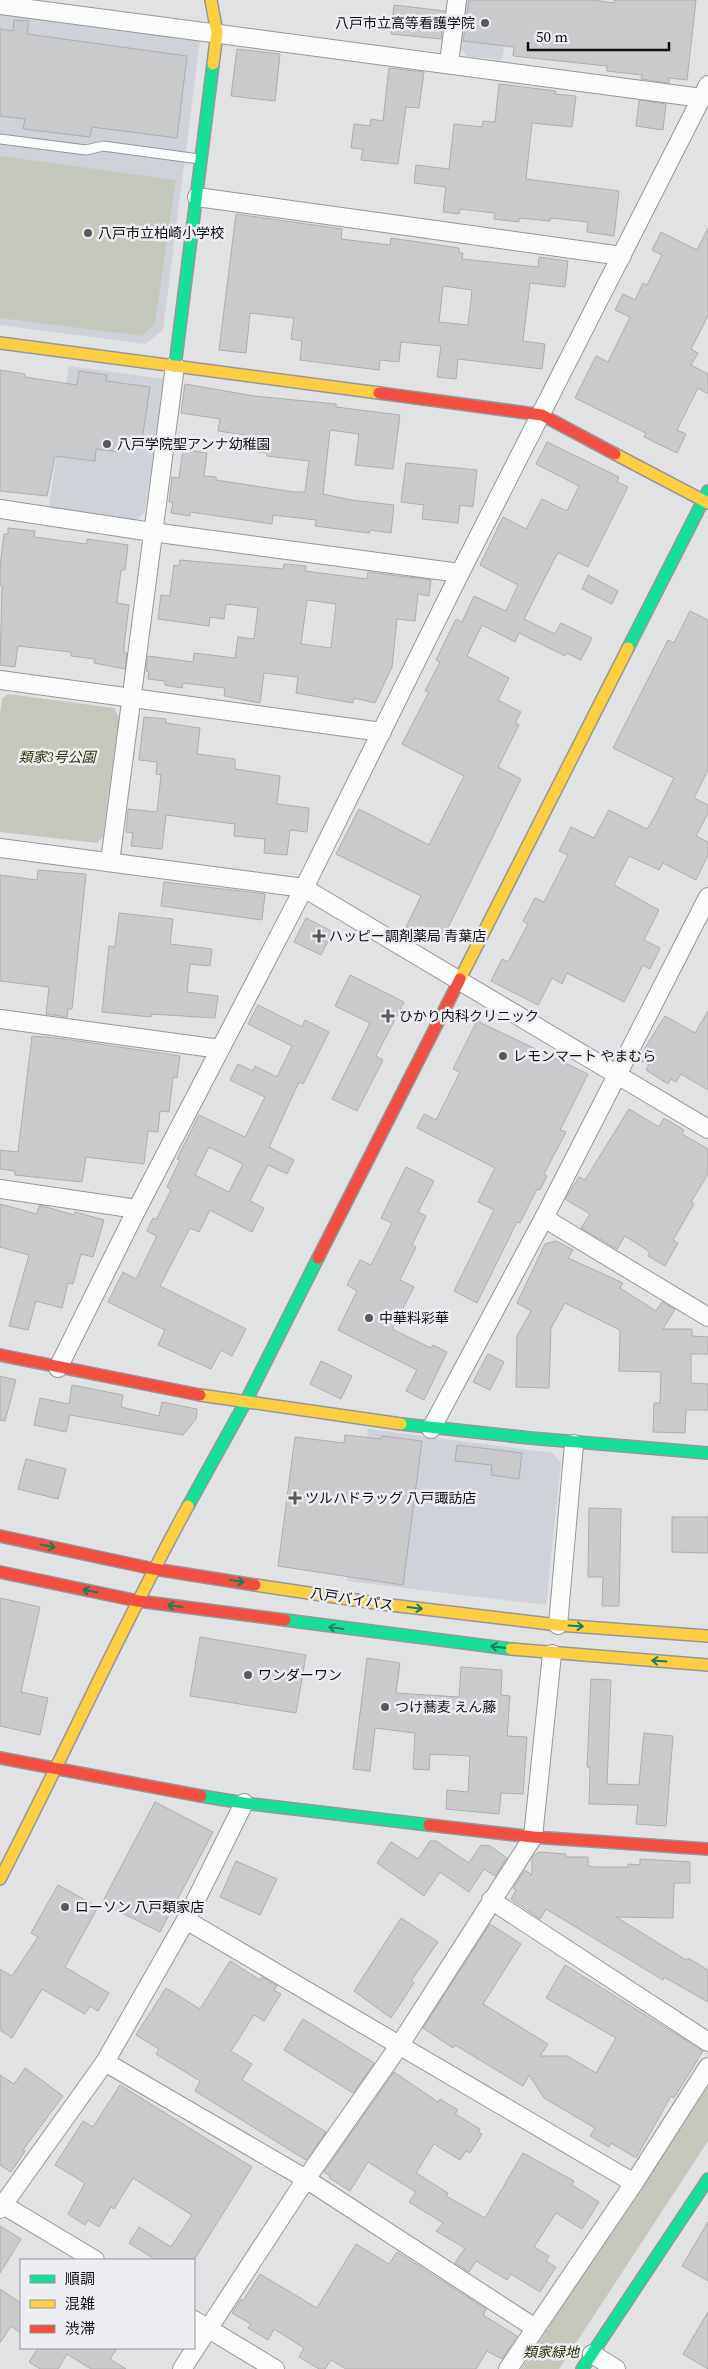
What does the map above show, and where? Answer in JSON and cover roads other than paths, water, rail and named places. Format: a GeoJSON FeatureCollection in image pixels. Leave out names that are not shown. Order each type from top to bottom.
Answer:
{"type":"FeatureCollection","features":[{"type":"Feature","properties":{"kind":"main road"},"geometry":{"type":"LineString","coordinates":[[175,366],[217,33],[211,0]]}},
{"type":"Feature","properties":{"kind":"main road"},"geometry":{"type":"LineString","coordinates":[[0,343],[542,415],[706,498],[245,1403],[154,1568],[57,1770],[0,1879]]}},
{"type":"Feature","properties":{"kind":"main road"},"geometry":{"type":"LineString","coordinates":[[0,1355],[58,1368],[245,1403],[431,1430],[574,1444],[708,1453]]}},
{"type":"Feature","properties":{"kind":"main road","name":"八戸バイパス"},"geometry":{"type":"LineString","coordinates":[[0,1536],[154,1568],[391,1605],[558,1624],[708,1636]]}},
{"type":"Feature","properties":{"kind":"main road"},"geometry":{"type":"LineString","coordinates":[[0,1572],[138,1601],[403,1636],[552,1654],[708,1665]]}},
{"type":"Feature","properties":{"kind":"main road"},"geometry":{"type":"LineString","coordinates":[[0,1758],[244,1803],[533,1837],[708,1850]]}},
{"type":"Feature","properties":{"kind":"main road"},"geometry":{"type":"LineString","coordinates":[[582,2369],[708,2179]]}},
{"type":"Feature","properties":{"kind":"street"},"geometry":{"type":"LineString","coordinates":[[450,62],[457,0]]}},
{"type":"Feature","properties":{"kind":"street"},"geometry":{"type":"LineString","coordinates":[[0,5],[31,4],[217,33],[705,91],[542,415],[460,573],[304,888],[137,1209],[58,1368]]}},
{"type":"Feature","properties":{"kind":"street"},"geometry":{"type":"LineString","coordinates":[[197,198],[622,256]]}},
{"type":"Feature","properties":{"kind":"street"},"geometry":{"type":"LineString","coordinates":[[110,862],[133,699],[152,532],[175,366]]}},
{"type":"Feature","properties":{"kind":"street"},"geometry":{"type":"LineString","coordinates":[[0,509],[152,532],[460,573]]}},
{"type":"Feature","properties":{"kind":"street"},"geometry":{"type":"LineString","coordinates":[[0,680],[382,732]]}},
{"type":"Feature","properties":{"kind":"street"},"geometry":{"type":"LineString","coordinates":[[0,848],[304,888],[708,1129]]}},
{"type":"Feature","properties":{"kind":"street"},"geometry":{"type":"LineString","coordinates":[[431,1430],[544,1218],[707,902]]}},
{"type":"Feature","properties":{"kind":"street"},"geometry":{"type":"LineString","coordinates":[[0,1019],[220,1049]]}},
{"type":"Feature","properties":{"kind":"street"},"geometry":{"type":"LineString","coordinates":[[0,1188],[137,1209]]}},
{"type":"Feature","properties":{"kind":"street"},"geometry":{"type":"LineString","coordinates":[[544,1218],[708,1317]]}},
{"type":"Feature","properties":{"kind":"street"},"geometry":{"type":"LineString","coordinates":[[558,1624],[574,1444]]}},
{"type":"Feature","properties":{"kind":"street"},"geometry":{"type":"LineString","coordinates":[[195,2338],[201,2324],[398,2046],[533,1837],[552,1654]]}},
{"type":"Feature","properties":{"kind":"street"},"geometry":{"type":"LineString","coordinates":[[93,2259],[1,2205],[105,2062],[186,1920],[244,1803]]}},
{"type":"Feature","properties":{"kind":"street"},"geometry":{"type":"LineString","coordinates":[[491,1900],[708,2042]]}},
{"type":"Feature","properties":{"kind":"street"},"geometry":{"type":"LineString","coordinates":[[186,1920],[634,2183]]}},
{"type":"Feature","properties":{"kind":"street"},"geometry":{"type":"LineString","coordinates":[[105,2062],[306,2178],[535,2328]]}},
{"type":"Feature","properties":{"kind":"street"},"geometry":{"type":"LineString","coordinates":[[508,2369],[634,2183],[708,2067]]}},
{"type":"Feature","properties":{"kind":"street"},"geometry":{"type":"LineString","coordinates":[[201,2324],[275,2369]]}},
{"type":"Feature","properties":{"kind":"street"},"geometry":{"type":"LineString","coordinates":[[182,2369],[190,2349]]}},
{"type":"Feature","properties":{"kind":"street"},"geometry":{"type":"LineString","coordinates":[[592,2354],[616,2369]]}},
{"type":"Feature","properties":{"kind":"lane"},"geometry":{"type":"LineString","coordinates":[[0,139],[86,150],[103,146],[202,159]]}},
{"type":"Feature","properties":{"kind":"place","name":"八戸市立高等看護学院"},"geometry":{"type":"Point","coordinates":[485,23]}},
{"type":"Feature","properties":{"kind":"place","name":"八戸市立柏崎小学校"},"geometry":{"type":"Point","coordinates":[88,233]}},
{"type":"Feature","properties":{"kind":"place","name":"八戸学院聖アンナ幼稚園"},"geometry":{"type":"Point","coordinates":[107,444]}},
{"type":"Feature","properties":{"kind":"place","name":"ハッピー調剤薬局 青葉店"},"geometry":{"type":"Point","coordinates":[319,936]}},
{"type":"Feature","properties":{"kind":"place","name":"ひかり内科クリニック"},"geometry":{"type":"Point","coordinates":[388,1016]}},
{"type":"Feature","properties":{"kind":"place","name":"レモンマート やまむら"},"geometry":{"type":"Point","coordinates":[503,1056]}},
{"type":"Feature","properties":{"kind":"place","name":"中華料彩華"},"geometry":{"type":"Point","coordinates":[369,1318]}},
{"type":"Feature","properties":{"kind":"place","name":"ツルハドラッグ 八戸諏訪店"},"geometry":{"type":"Point","coordinates":[295,1498]}},
{"type":"Feature","properties":{"kind":"place","name":"ワンダーワン"},"geometry":{"type":"Point","coordinates":[248,1675]}},
{"type":"Feature","properties":{"kind":"place","name":"つけ蕎麦 えん藤"},"geometry":{"type":"Point","coordinates":[385,1707]}},
{"type":"Feature","properties":{"kind":"place","name":"ローソン 八戸類家店"},"geometry":{"type":"Point","coordinates":[65,1907]}},
{"type":"Feature","properties":{"kind":"park label","name":"類家3号公園"},"geometry":{"type":"Point","coordinates":[57,757]}},
{"type":"Feature","properties":{"kind":"park label","name":"類家緑地"},"geometry":{"type":"Point","coordinates":[551,2352]}}]}
